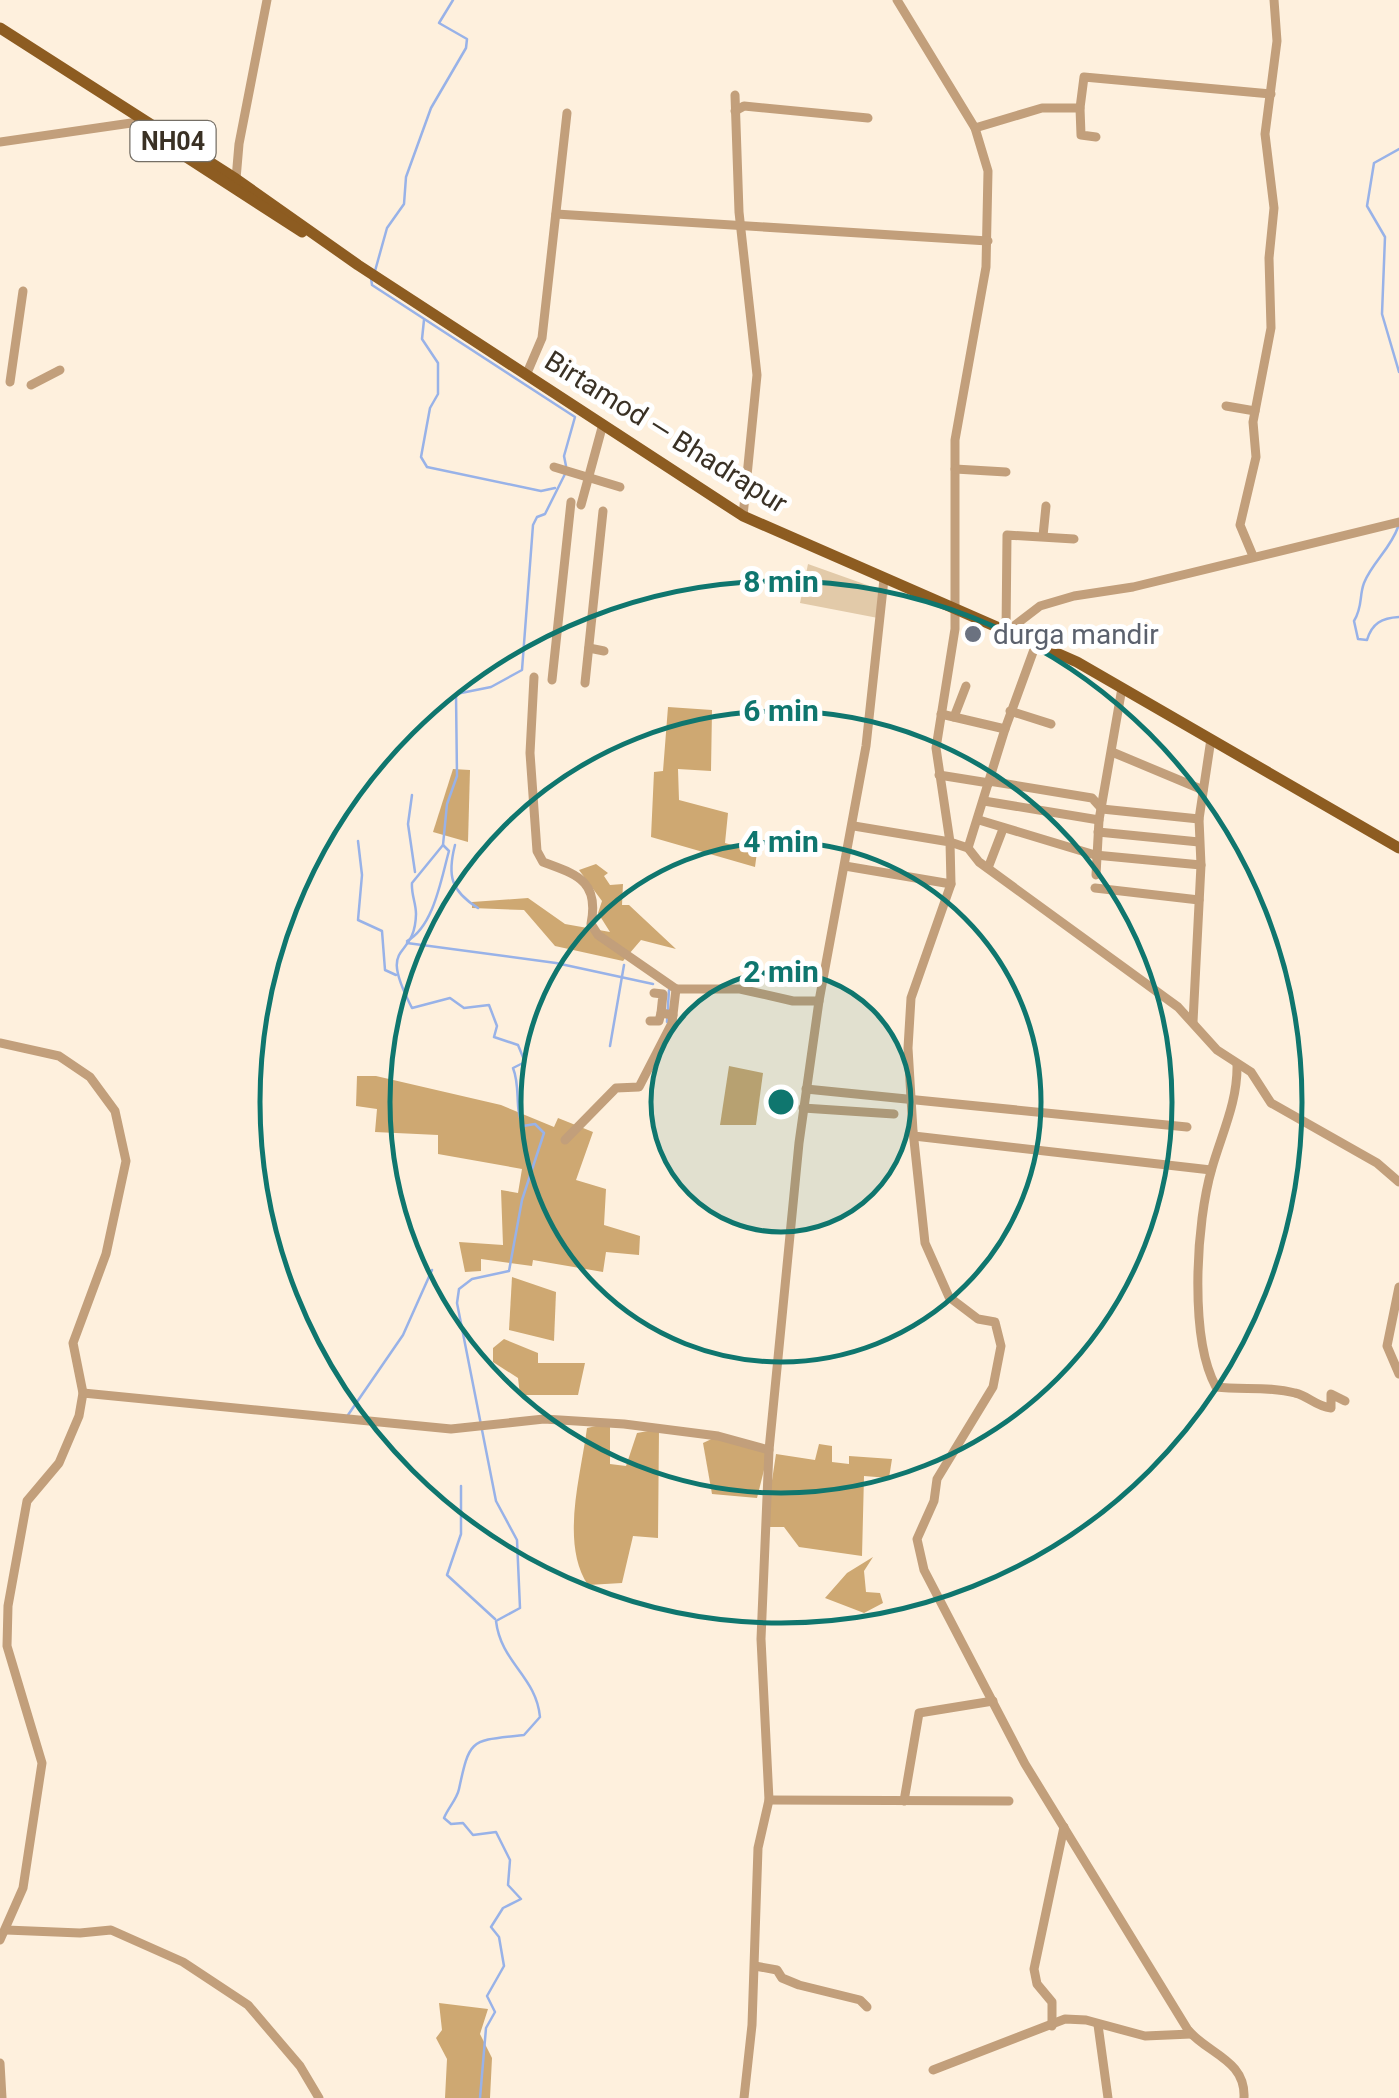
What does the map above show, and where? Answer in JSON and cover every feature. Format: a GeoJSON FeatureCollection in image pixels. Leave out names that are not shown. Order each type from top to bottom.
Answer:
{"type":"FeatureCollection","features":[{"type":"Feature","properties":{"kind":"main road","name":"Birtamod — Bhadrapur"},"geometry":{"type":"LineString","coordinates":[[0,31],[743,516],[1036,644],[1122,688],[1399,848]]}},
{"type":"Feature","properties":{"kind":"main road","name":"Birtamod — Bhadrapur"},"geometry":{"type":"LineString","coordinates":[[142,123],[236,179],[345,256]]}},
{"type":"Feature","properties":{"kind":"street"},"geometry":{"type":"LineString","coordinates":[[236,179],[238,144],[267,0]]}},
{"type":"Feature","properties":{"kind":"street"},"geometry":{"type":"LineString","coordinates":[[897,0],[975,128],[988,171],[988,241],[955,440],[956,610],[936,748],[950,842],[951,884],[911,998],[911,1097],[925,1243],[949,1297],[978,1319],[995,1322],[1000,1333],[994,1386],[937,1479],[934,1501],[917,1539],[924,1570],[1025,1764],[1192,2034],[1231,2062],[1245,2087],[1244,2098]]}},
{"type":"Feature","properties":{"kind":"street"},"geometry":{"type":"LineString","coordinates":[[1253,556],[1240,525],[1256,457],[1255,411],[1271,328],[1268,258],[1274,208],[1265,134],[1278,16],[1274,0]]}},
{"type":"Feature","properties":{"kind":"street"},"geometry":{"type":"LineString","coordinates":[[1096,137],[1081,135],[1084,77],[1271,94]]}},
{"type":"Feature","properties":{"kind":"street"},"geometry":{"type":"LineString","coordinates":[[735,95],[741,225],[757,375],[743,516]]}},
{"type":"Feature","properties":{"kind":"street"},"geometry":{"type":"LineString","coordinates":[[734,111],[744,106],[868,118]]}},
{"type":"Feature","properties":{"kind":"street"},"geometry":{"type":"LineString","coordinates":[[975,128],[1042,108],[1080,108]]}},
{"type":"Feature","properties":{"kind":"street"},"geometry":{"type":"LineString","coordinates":[[527,374],[542,338],[567,114]]}},
{"type":"Feature","properties":{"kind":"street"},"geometry":{"type":"LineString","coordinates":[[0,142],[142,123]]}},
{"type":"Feature","properties":{"kind":"street"},"geometry":{"type":"LineString","coordinates":[[556,214],[988,241]]}},
{"type":"Feature","properties":{"kind":"street"},"geometry":{"type":"LineString","coordinates":[[10,382],[23,291]]}},
{"type":"Feature","properties":{"kind":"street"},"geometry":{"type":"LineString","coordinates":[[31,385],[60,370]]}},
{"type":"Feature","properties":{"kind":"street"},"geometry":{"type":"LineString","coordinates":[[1226,406],[1255,411]]}},
{"type":"Feature","properties":{"kind":"street"},"geometry":{"type":"LineString","coordinates":[[552,680],[576,504],[603,424]]}},
{"type":"Feature","properties":{"kind":"street"},"geometry":{"type":"LineString","coordinates":[[554,467],[620,486]]}},
{"type":"Feature","properties":{"kind":"street"},"geometry":{"type":"LineString","coordinates":[[955,469],[1006,472]]}},
{"type":"Feature","properties":{"kind":"street"},"geometry":{"type":"LineString","coordinates":[[1043,536],[1046,506]]}},
{"type":"Feature","properties":{"kind":"street"},"geometry":{"type":"LineString","coordinates":[[585,684],[603,511]]}},
{"type":"Feature","properties":{"kind":"street"},"geometry":{"type":"LineString","coordinates":[[1006,632],[1040,606],[1399,522]]}},
{"type":"Feature","properties":{"kind":"street"},"geometry":{"type":"LineString","coordinates":[[1006,632],[1006,536],[1074,538]]}},
{"type":"Feature","properties":{"kind":"street"},"geometry":{"type":"LineString","coordinates":[[744,2098],[755,1966],[758,1848],[769,1800],[761,1639],[769,1450],[806,1090],[818,1001],[854,826],[884,579]]}},
{"type":"Feature","properties":{"kind":"street"},"geometry":{"type":"LineString","coordinates":[[968,848],[1010,712],[1036,644]]}},
{"type":"Feature","properties":{"kind":"street"},"geometry":{"type":"LineString","coordinates":[[589,648],[604,650]]}},
{"type":"Feature","properties":{"kind":"street"},"geometry":{"type":"LineString","coordinates":[[534,678],[530,752],[537,851],[543,862],[572,869],[580,876],[594,908],[591,924],[598,934],[676,989],[740,989],[818,1001]]}},
{"type":"Feature","properties":{"kind":"street"},"geometry":{"type":"LineString","coordinates":[[954,717],[966,686]]}},
{"type":"Feature","properties":{"kind":"street"},"geometry":{"type":"LineString","coordinates":[[1096,874],[1098,832],[1122,688]]}},
{"type":"Feature","properties":{"kind":"street"},"geometry":{"type":"LineString","coordinates":[[1010,712],[1051,724]]}},
{"type":"Feature","properties":{"kind":"street"},"geometry":{"type":"LineString","coordinates":[[941,714],[1005,729]]}},
{"type":"Feature","properties":{"kind":"street"},"geometry":{"type":"LineString","coordinates":[[1193,1022],[1200,820],[1211,739]]}},
{"type":"Feature","properties":{"kind":"street"},"geometry":{"type":"LineString","coordinates":[[1112,752],[1204,790]]}},
{"type":"Feature","properties":{"kind":"street"},"geometry":{"type":"LineString","coordinates":[[939,774],[1092,798],[1101,814]]}},
{"type":"Feature","properties":{"kind":"street"},"geometry":{"type":"LineString","coordinates":[[984,800],[1101,814],[1200,820]]}},
{"type":"Feature","properties":{"kind":"street"},"geometry":{"type":"LineString","coordinates":[[979,820],[1095,855],[1201,865]]}},
{"type":"Feature","properties":{"kind":"street"},"geometry":{"type":"LineString","coordinates":[[854,826],[968,848],[988,868],[1125,965],[1193,1022],[1237,1064],[1251,1072],[1271,1102],[1378,1163],[1399,1182]]}},
{"type":"Feature","properties":{"kind":"street"},"geometry":{"type":"LineString","coordinates":[[988,868],[1003,829]]}},
{"type":"Feature","properties":{"kind":"street"},"geometry":{"type":"LineString","coordinates":[[1098,832],[1199,842]]}},
{"type":"Feature","properties":{"kind":"street"},"geometry":{"type":"LineString","coordinates":[[845,866],[951,884]]}},
{"type":"Feature","properties":{"kind":"street"},"geometry":{"type":"LineString","coordinates":[[1095,888],[1199,900]]}},
{"type":"Feature","properties":{"kind":"street"},"geometry":{"type":"LineString","coordinates":[[566,1140],[616,1088],[639,1087],[661,1052],[674,1015],[676,989]]}},
{"type":"Feature","properties":{"kind":"street"},"geometry":{"type":"LineString","coordinates":[[650,1022],[659,1021],[661,1013],[663,994],[654,994]]}},
{"type":"Feature","properties":{"kind":"street"},"geometry":{"type":"LineString","coordinates":[[661,1013],[674,1015]]}},
{"type":"Feature","properties":{"kind":"street"},"geometry":{"type":"LineString","coordinates":[[0,1043],[72,1063],[105,1096],[122,1136],[126,1161],[114,1220],[73,1344],[82,1394],[79,1416],[59,1464],[27,1501],[8,1606],[7,1646],[42,1763],[25,1882],[3,1935],[110,1930],[183,1962],[248,2005],[300,2066],[318,2098]]}},
{"type":"Feature","properties":{"kind":"street"},"geometry":{"type":"LineString","coordinates":[[1237,1064],[1225,1134],[1211,1170],[1201,1252],[1201,1353],[1216,1387],[1264,1392],[1272,1388],[1302,1394],[1310,1402],[1331,1408],[1331,1394],[1346,1401]]}},
{"type":"Feature","properties":{"kind":"street"},"geometry":{"type":"LineString","coordinates":[[806,1090],[911,1097],[1186,1127]]}},
{"type":"Feature","properties":{"kind":"street"},"geometry":{"type":"LineString","coordinates":[[804,1108],[894,1114]]}},
{"type":"Feature","properties":{"kind":"street"},"geometry":{"type":"LineString","coordinates":[[914,1136],[1211,1170]]}},
{"type":"Feature","properties":{"kind":"street"},"geometry":{"type":"LineString","coordinates":[[1399,1287],[1387,1346],[1399,1374]]}},
{"type":"Feature","properties":{"kind":"street"},"geometry":{"type":"LineString","coordinates":[[82,1394],[451,1429],[544,1419],[624,1424],[718,1436],[769,1450]]}},
{"type":"Feature","properties":{"kind":"street"},"geometry":{"type":"LineString","coordinates":[[904,1800],[919,1713],[993,1701]]}},
{"type":"Feature","properties":{"kind":"street"},"geometry":{"type":"LineString","coordinates":[[769,1800],[1009,1801]]}},
{"type":"Feature","properties":{"kind":"street"},"geometry":{"type":"LineString","coordinates":[[1052,2026],[1052,2002],[1037,1984],[1034,1970],[1062,1852],[1064,1824]]}},
{"type":"Feature","properties":{"kind":"street"},"geometry":{"type":"LineString","coordinates":[[755,1966],[777,1970],[782,1978],[860,2000],[867,2007]]}},
{"type":"Feature","properties":{"kind":"street"},"geometry":{"type":"LineString","coordinates":[[933,2070],[1078,2019],[1145,2036],[1192,2034]]}},
{"type":"Feature","properties":{"kind":"street"},"geometry":{"type":"LineString","coordinates":[[1098,2025],[1108,2098]]}},
{"type":"Feature","properties":{"kind":"street"},"geometry":{"type":"LineString","coordinates":[[0,2063],[2,2098]]}},
{"type":"Feature","properties":{"kind":"shaded area"},"geometry":{"type":"Polygon","coordinates":[[[808,564],[881,590],[878,618],[800,603],[808,564]]]}},
{"type":"Feature","properties":{"kind":"shaded area"},"geometry":{"type":"Polygon","coordinates":[[[668,707],[712,710],[711,771],[678,769],[679,800],[728,813],[725,843],[757,852],[755,867],[651,837],[654,772],[663,771],[668,707]]]}},
{"type":"Feature","properties":{"kind":"shaded area"},"geometry":{"type":"Polygon","coordinates":[[[453,769],[470,770],[468,842],[433,832],[453,769]]]}},
{"type":"Feature","properties":{"kind":"shaded area"},"geometry":{"type":"Polygon","coordinates":[[[596,864],[608,873],[604,876],[610,885],[623,884],[622,905],[629,905],[676,949],[641,940],[623,961],[555,946],[524,910],[472,908],[472,902],[528,898],[565,924],[610,932],[598,913],[602,901],[579,870],[596,864]]]}},
{"type":"Feature","properties":{"kind":"shaded area"},"geometry":{"type":"Polygon","coordinates":[[[729,1066],[763,1073],[756,1125],[720,1125],[729,1066]]]}},
{"type":"Feature","properties":{"kind":"shaded area"},"geometry":{"type":"Polygon","coordinates":[[[357,1076],[376,1076],[501,1105],[554,1127],[558,1118],[593,1132],[576,1180],[606,1189],[604,1225],[640,1236],[639,1255],[606,1252],[603,1272],[533,1260],[532,1266],[481,1259],[481,1271],[465,1272],[459,1242],[503,1245],[501,1190],[518,1193],[522,1169],[438,1154],[438,1135],[375,1132],[377,1109],[356,1106],[357,1076]]]}},
{"type":"Feature","properties":{"kind":"shaded area"},"geometry":{"type":"Polygon","coordinates":[[[512,1277],[556,1292],[554,1341],[509,1330],[512,1277]]]}},
{"type":"Feature","properties":{"kind":"shaded area"},"geometry":{"type":"Polygon","coordinates":[[[504,1339],[538,1353],[538,1363],[585,1363],[578,1395],[520,1395],[518,1378],[493,1362],[493,1348],[504,1339]]]}},
{"type":"Feature","properties":{"kind":"shaded area"},"geometry":{"type":"Polygon","coordinates":[[[610,1423],[610,1464],[626,1466],[637,1433],[659,1429],[658,1538],[633,1536],[622,1583],[588,1585],[575,1549],[577,1487],[587,1428],[610,1423]]]}},
{"type":"Feature","properties":{"kind":"shaded area"},"geometry":{"type":"Polygon","coordinates":[[[718,1436],[769,1450],[757,1498],[712,1494],[703,1443],[718,1436]]]}},
{"type":"Feature","properties":{"kind":"shaded area"},"geometry":{"type":"Polygon","coordinates":[[[819,1444],[832,1446],[832,1462],[849,1464],[849,1456],[892,1459],[889,1478],[864,1476],[862,1556],[799,1547],[784,1527],[765,1527],[776,1454],[815,1460],[819,1444]]]}},
{"type":"Feature","properties":{"kind":"shaded area"},"geometry":{"type":"Polygon","coordinates":[[[873,1557],[864,1571],[866,1592],[880,1593],[883,1603],[864,1613],[825,1598],[847,1573],[873,1557]]]}},
{"type":"Feature","properties":{"kind":"shaded area"},"geometry":{"type":"Polygon","coordinates":[[[439,2003],[488,2009],[480,2034],[492,2058],[490,2098],[445,2098],[447,2059],[436,2038],[442,2030],[439,2003]]]}},
{"type":"Feature","properties":{"kind":"waterway"},"geometry":{"type":"LineString","coordinates":[[375,271],[387,228],[404,204],[406,177],[431,108],[466,48],[467,39],[439,23],[453,0]]}},
{"type":"Feature","properties":{"kind":"waterway"},"geometry":{"type":"LineString","coordinates":[[1399,149],[1374,163],[1367,206],[1385,237],[1382,314],[1399,372]]}},
{"type":"Feature","properties":{"kind":"waterway"},"geometry":{"type":"LineString","coordinates":[[371,278],[372,285],[575,417],[564,456],[566,466]]}},
{"type":"Feature","properties":{"kind":"waterway"},"geometry":{"type":"LineString","coordinates":[[424,320],[422,339],[438,363],[438,394],[430,408],[421,457],[427,467],[541,491],[555,488]]}},
{"type":"Feature","properties":{"kind":"waterway"},"geometry":{"type":"LineString","coordinates":[[480,2098],[486,2028],[495,2012],[487,1996],[504,1966],[499,1937],[491,1927],[503,1908],[521,1899],[508,1885],[510,1860],[496,1832],[473,1835],[463,1823],[451,1824],[444,1818],[458,1793],[470,1751],[483,1741],[524,1735],[540,1717],[532,1691],[499,1636],[496,1621],[520,1608],[517,1540],[496,1501],[457,1303],[459,1289],[472,1279],[509,1271],[522,1200],[544,1133],[535,1124],[523,1126],[513,1068],[525,1062],[518,1045],[494,1037],[497,1026],[489,1005],[464,1008],[450,998],[412,1008],[397,971],[397,960],[414,929],[412,883],[443,845],[447,804],[457,776],[456,694],[491,687],[522,670],[533,525],[537,517],[545,514],[565,474]]}},
{"type":"Feature","properties":{"kind":"waterway"},"geometry":{"type":"LineString","coordinates":[[1398,527],[1364,583],[1354,621],[1358,639],[1367,640],[1378,622],[1399,617]]}},
{"type":"Feature","properties":{"kind":"waterway"},"geometry":{"type":"LineString","coordinates":[[412,795],[408,824],[415,872]]}},
{"type":"Feature","properties":{"kind":"waterway"},"geometry":{"type":"LineString","coordinates":[[358,841],[362,875],[358,920],[382,931],[385,970],[396,975]]}},
{"type":"Feature","properties":{"kind":"waterway"},"geometry":{"type":"LineString","coordinates":[[407,941],[424,925],[435,901],[449,851],[443,845]]}},
{"type":"Feature","properties":{"kind":"waterway"},"geometry":{"type":"LineString","coordinates":[[455,845],[453,882],[478,908]]}},
{"type":"Feature","properties":{"kind":"waterway"},"geometry":{"type":"LineString","coordinates":[[407,943],[556,963],[653,984]]}},
{"type":"Feature","properties":{"kind":"waterway"},"geometry":{"type":"LineString","coordinates":[[610,1046],[624,965]]}},
{"type":"Feature","properties":{"kind":"waterway"},"geometry":{"type":"LineString","coordinates":[[667,1022],[669,990]]}},
{"type":"Feature","properties":{"kind":"waterway"},"geometry":{"type":"LineString","coordinates":[[348,1415],[403,1335],[432,1270]]}},
{"type":"Feature","properties":{"kind":"waterway"},"geometry":{"type":"LineString","coordinates":[[461,1486],[461,1534],[447,1575],[495,1619]]}},
{"type":"Feature","properties":{"kind":"place","name":"durga mandir"},"geometry":{"type":"Point","coordinates":[973,634]}}]}
